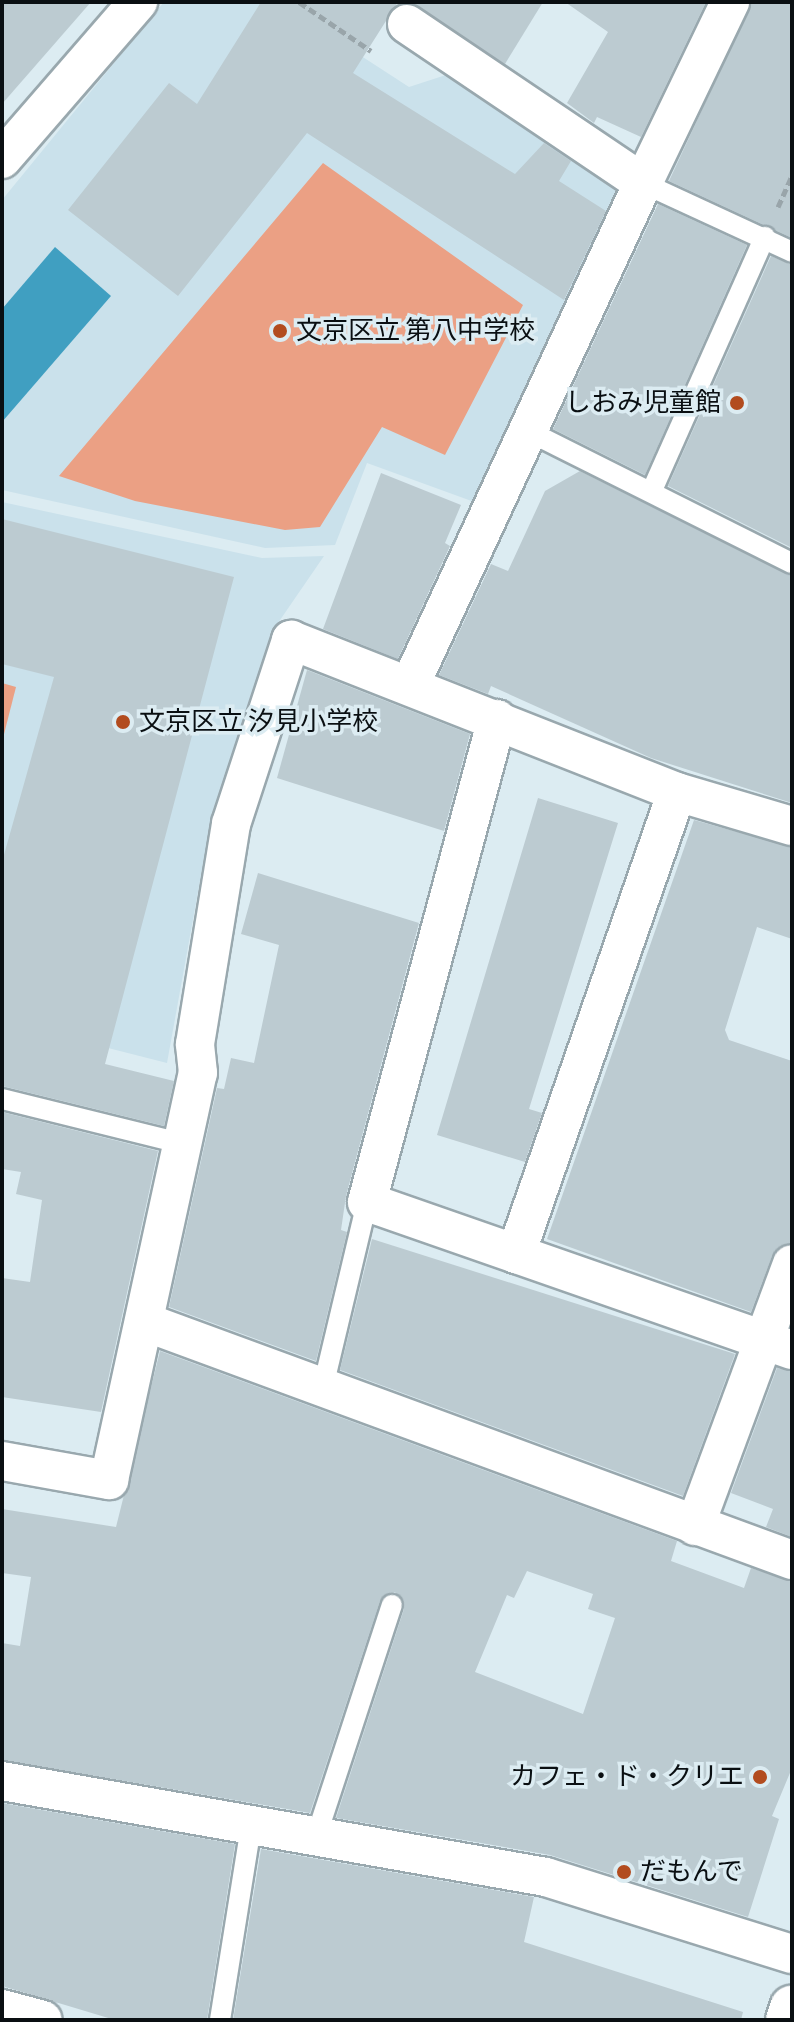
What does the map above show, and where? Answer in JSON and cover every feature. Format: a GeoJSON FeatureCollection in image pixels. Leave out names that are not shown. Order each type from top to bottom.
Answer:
{"type":"FeatureCollection","features":[{"type":"Feature","properties":{"kind":"main road"},"geometry":{"type":"LineString","coordinates":[[788,2020],[792,2008]]}},
{"type":"Feature","properties":{"kind":"street"},"geometry":{"type":"LineString","coordinates":[[2,159],[138,2]]}},
{"type":"Feature","properties":{"kind":"street"},"geometry":{"type":"LineString","coordinates":[[411,683],[730,2]]}},
{"type":"Feature","properties":{"kind":"street"},"geometry":{"type":"LineString","coordinates":[[407,24],[643,183]]}},
{"type":"Feature","properties":{"kind":"street"},"geometry":{"type":"LineString","coordinates":[[2,1461],[109,1480],[184,1144],[231,824],[291,640],[411,683],[677,792],[792,826]]}},
{"type":"Feature","properties":{"kind":"street"},"geometry":{"type":"LineString","coordinates":[[497,719],[367,1202],[778,1345]]}},
{"type":"Feature","properties":{"kind":"street"},"geometry":{"type":"LineString","coordinates":[[516,1254],[677,792]]}},
{"type":"Feature","properties":{"kind":"street"},"geometry":{"type":"LineString","coordinates":[[695,1526],[778,1345],[792,1264]]}},
{"type":"Feature","properties":{"kind":"street"},"geometry":{"type":"LineString","coordinates":[[145,1322],[792,1560]]}},
{"type":"Feature","properties":{"kind":"street"},"geometry":{"type":"LineString","coordinates":[[2,1781],[252,1820],[546,1877],[792,1954]]}},
{"type":"Feature","properties":{"kind":"street"},"geometry":{"type":"LineString","coordinates":[[2,2009],[43,2020]]}},
{"type":"Feature","properties":{"kind":"lane"},"geometry":{"type":"LineString","coordinates":[[643,183],[792,252]]}},
{"type":"Feature","properties":{"kind":"lane"},"geometry":{"type":"LineString","coordinates":[[653,488],[765,237]]}},
{"type":"Feature","properties":{"kind":"lane"},"geometry":{"type":"LineString","coordinates":[[528,431],[653,488],[792,563]]}},
{"type":"Feature","properties":{"kind":"lane"},"geometry":{"type":"LineString","coordinates":[[2,1099],[184,1144]]}},
{"type":"Feature","properties":{"kind":"lane"},"geometry":{"type":"LineString","coordinates":[[323,1387],[367,1202]]}},
{"type":"Feature","properties":{"kind":"lane"},"geometry":{"type":"LineString","coordinates":[[317,1834],[392,1605]]}},
{"type":"Feature","properties":{"kind":"lane"},"geometry":{"type":"LineString","coordinates":[[220,2020],[252,1820]]}},
{"type":"Feature","properties":{"kind":"path"},"geometry":{"type":"LineString","coordinates":[[299,2],[377,55]]}},
{"type":"Feature","properties":{"kind":"shaded area","name":"文京区立 第八中学校"},"geometry":{"type":"Polygon","coordinates":[[[164,2],[278,2],[409,87],[449,74],[622,195],[477,503],[367,463],[335,545],[265,548],[2,490],[2,200],[164,2]]]}},
{"type":"Feature","properties":{"kind":"shaded area"},"geometry":{"type":"Polygon","coordinates":[[[323,163],[523,305],[445,455],[382,427],[320,527],[285,530],[135,501],[59,476],[323,163]]]}},
{"type":"Feature","properties":{"kind":"shaded area","name":"文京区立 汐見小学校"},"geometry":{"type":"Polygon","coordinates":[[[2,502],[262,558],[324,556],[278,623],[211,820],[167,1063],[2,1021],[2,502]]]}},
{"type":"Feature","properties":{"kind":"shaded area"},"geometry":{"type":"Polygon","coordinates":[[[2,683],[16,687],[2,742],[2,683]]]}},
{"type":"Feature","properties":{"kind":"water"},"geometry":{"type":"Polygon","coordinates":[[[55,247],[111,296],[2,422],[2,309],[55,247]]]}},
{"type":"Feature","properties":{"kind":"building"},"geometry":{"type":"Polygon","coordinates":[[[2,2],[91,2],[2,104],[2,2]]]}},
{"type":"Feature","properties":{"kind":"building"},"geometry":{"type":"Polygon","coordinates":[[[261,2],[398,2],[353,73],[515,174],[544,143],[571,161],[559,181],[606,211],[564,300],[307,133],[178,296],[68,210],[169,83],[197,104],[261,2]]]}},
{"type":"Feature","properties":{"kind":"building"},"geometry":{"type":"Polygon","coordinates":[[[403,2],[543,2],[505,64],[403,2]]]}},
{"type":"Feature","properties":{"kind":"building"},"geometry":{"type":"Polygon","coordinates":[[[565,2],[706,2],[641,137],[597,117],[594,123],[567,103],[608,32],[565,2]]]}},
{"type":"Feature","properties":{"kind":"building"},"geometry":{"type":"Polygon","coordinates":[[[752,2],[792,2],[792,238],[669,181],[752,2]]]}},
{"type":"Feature","properties":{"kind":"building"},"geometry":{"type":"Polygon","coordinates":[[[658,204],[747,245],[645,475],[553,429],[658,204]]]}},
{"type":"Feature","properties":{"kind":"building"},"geometry":{"type":"Polygon","coordinates":[[[771,256],[792,265],[792,548],[668,486],[771,256]]]}},
{"type":"Feature","properties":{"kind":"building"},"geometry":{"type":"Polygon","coordinates":[[[580,471],[792,576],[792,803],[651,758],[491,686],[488,694],[439,675],[491,564],[508,571],[545,491],[580,471]]]}},
{"type":"Feature","properties":{"kind":"building"},"geometry":{"type":"Polygon","coordinates":[[[381,473],[461,505],[445,543],[450,546],[398,659],[323,629],[381,473]]]}},
{"type":"Feature","properties":{"kind":"building","name":"文京区立 汐見小学校"},"geometry":{"type":"Polygon","coordinates":[[[2,519],[234,577],[105,1064],[174,1081],[164,1126],[2,1086],[2,862],[54,677],[2,664],[2,519]]]}},
{"type":"Feature","properties":{"kind":"building"},"geometry":{"type":"Polygon","coordinates":[[[307,670],[470,734],[444,831],[277,778],[307,670]]]}},
{"type":"Feature","properties":{"kind":"building"},"geometry":{"type":"Polygon","coordinates":[[[538,798],[618,823],[529,1109],[542,1113],[525,1162],[437,1135],[538,798]]]}},
{"type":"Feature","properties":{"kind":"building"},"geometry":{"type":"Polygon","coordinates":[[[694,820],[792,847],[792,939],[757,927],[725,1030],[729,1040],[792,1061],[792,1243],[772,1256],[751,1312],[547,1239],[694,820]]]}},
{"type":"Feature","properties":{"kind":"building"},"geometry":{"type":"Polygon","coordinates":[[[258,873],[419,923],[346,1196],[341,1230],[347,1232],[316,1361],[169,1307],[217,1088],[224,1089],[231,1058],[254,1063],[279,945],[241,934],[258,873]]]}},
{"type":"Feature","properties":{"kind":"building"},"geometry":{"type":"Polygon","coordinates":[[[2,1112],[158,1151],[101,1412],[2,1397],[2,1278],[30,1282],[42,1200],[16,1194],[21,1172],[2,1169],[2,1112]]]}},
{"type":"Feature","properties":{"kind":"building"},"geometry":{"type":"Polygon","coordinates":[[[372,1239],[735,1354],[683,1496],[340,1370],[372,1239]]]}},
{"type":"Feature","properties":{"kind":"building"},"geometry":{"type":"Polygon","coordinates":[[[160,1351],[677,1541],[671,1561],[744,1588],[751,1568],[792,1581],[792,1768],[772,1816],[779,1819],[748,1917],[550,1855],[336,1818],[404,1609],[395,1592],[380,1601],[310,1813],[2,1760],[2,1643],[20,1646],[31,1577],[2,1573],[2,1509],[116,1527],[160,1351]],[[527,1571],[514,1598],[507,1595],[475,1672],[583,1714],[615,1618],[588,1609],[593,1594],[527,1571]]]}},
{"type":"Feature","properties":{"kind":"building"},"geometry":{"type":"Polygon","coordinates":[[[777,1368],[792,1371],[792,1537],[766,1527],[773,1509],[731,1493],[777,1368]]]}},
{"type":"Feature","properties":{"kind":"building"},"geometry":{"type":"Polygon","coordinates":[[[2,1803],[235,1844],[207,2020],[115,2020],[2,1986],[2,1803]]]}},
{"type":"Feature","properties":{"kind":"building"},"geometry":{"type":"Polygon","coordinates":[[[261,1849],[534,1897],[524,1942],[743,2012],[741,2020],[233,2020],[261,1849]]]}},
{"type":"Feature","properties":{"kind":"place","name":"文京区立 第八中学校"},"geometry":{"type":"Point","coordinates":[280,331]}},
{"type":"Feature","properties":{"kind":"place","name":"しおみ児童館"},"geometry":{"type":"Point","coordinates":[737,403]}},
{"type":"Feature","properties":{"kind":"place","name":"文京区立 汐見小学校"},"geometry":{"type":"Point","coordinates":[123,722]}},
{"type":"Feature","properties":{"kind":"place","name":"カフェ・ド・クリエ"},"geometry":{"type":"Point","coordinates":[760,1777]}},
{"type":"Feature","properties":{"kind":"place","name":"だもんで"},"geometry":{"type":"Point","coordinates":[624,1872]}}]}
